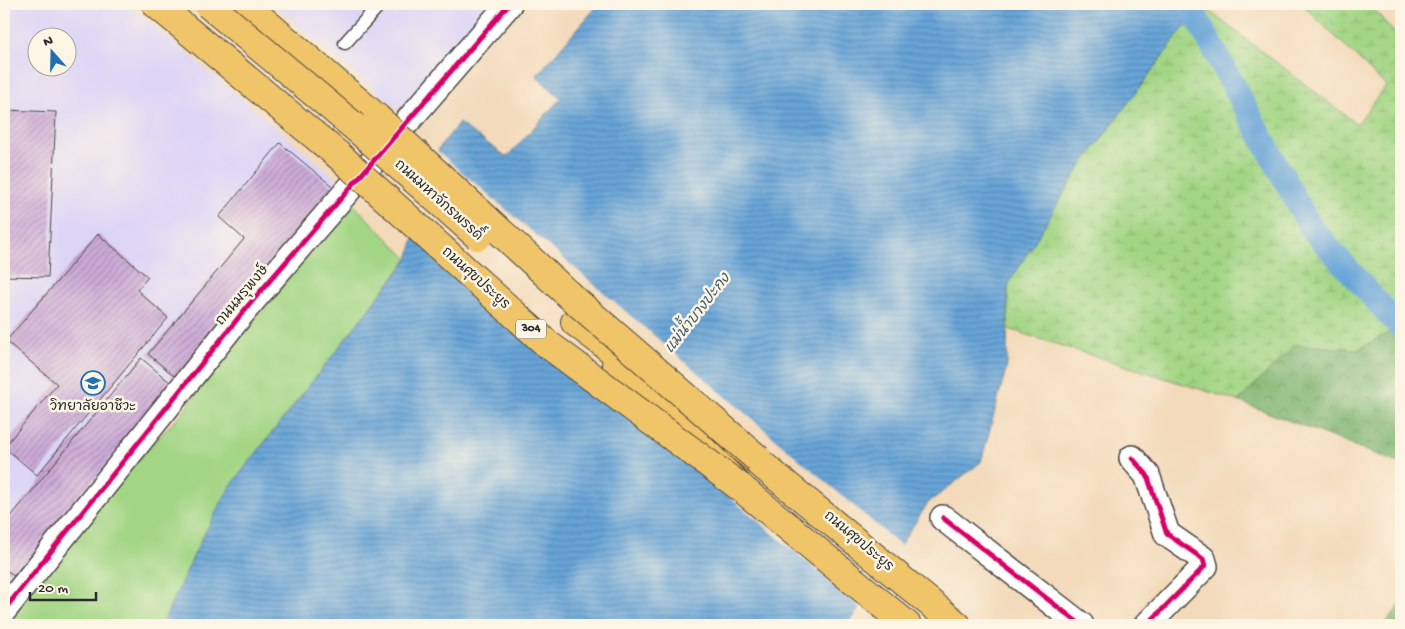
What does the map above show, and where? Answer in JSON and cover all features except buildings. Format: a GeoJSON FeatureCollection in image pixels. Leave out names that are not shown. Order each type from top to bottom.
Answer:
{"type":"FeatureCollection","features":[{"type":"Feature","properties":{"kind":"main road","name":"ถนนศุขประยูร"},"geometry":{"type":"LineString","coordinates":[[156,4],[337,154],[546,343],[740,487],[907,625]]}},
{"type":"Feature","properties":{"kind":"main road","name":"ถนนมหาจักรพรรดิ์"},"geometry":{"type":"LineString","coordinates":[[208,4],[362,133],[575,322]]}},
{"type":"Feature","properties":{"kind":"main road","name":"ถนนศุขประยูร"},"geometry":{"type":"LineString","coordinates":[[244,4],[377,118],[570,296],[758,460],[957,625]]}},
{"type":"Feature","properties":{"kind":"main road","name":"ถนนศุขประยูร"},"geometry":{"type":"LineString","coordinates":[[575,322],[740,487]]}},
{"type":"Feature","properties":{"kind":"main road","name":"ถนนศุขประยูร"},"geometry":{"type":"LineString","coordinates":[[575,322],[758,460]]}},
{"type":"Feature","properties":{"kind":"street","name":"ถนนมรุพงษ์"},"geometry":{"type":"LineString","coordinates":[[4,610],[247,307],[509,4]]}},
{"type":"Feature","properties":{"kind":"street"},"geometry":{"type":"LineString","coordinates":[[1132,458],[1147,475],[1167,534],[1203,559],[1205,566],[1146,625]]}},
{"type":"Feature","properties":{"kind":"street"},"geometry":{"type":"LineString","coordinates":[[942,518],[1081,625]]}},
{"type":"Feature","properties":{"kind":"lane"},"geometry":{"type":"LineString","coordinates":[[345,43],[380,4]]}},
{"type":"Feature","properties":{"kind":"shaded area","name":"วิทยาลัยอาชีวะ"},"geometry":{"type":"Polygon","coordinates":[[[4,4],[128,4],[350,190],[4,589],[4,4]]]}},
{"type":"Feature","properties":{"kind":"shaded area"},"geometry":{"type":"Polygon","coordinates":[[[272,4],[496,4],[403,114],[272,4]]]}},
{"type":"Feature","properties":{"kind":"green space"},"geometry":{"type":"Polygon","coordinates":[[[1302,4],[1369,4],[1401,40],[1401,326],[1359,349],[1295,345],[1238,401],[1008,329],[1008,285],[1076,172],[1185,26],[1205,8],[1357,124],[1386,86],[1302,4]]]}},
{"type":"Feature","properties":{"kind":"green space"},"geometry":{"type":"Polygon","coordinates":[[[352,203],[408,259],[229,488],[162,625],[4,625],[59,550],[116,483],[183,412],[243,332],[352,203]]]}},
{"type":"Feature","properties":{"kind":"green space"},"geometry":{"type":"Polygon","coordinates":[[[1401,326],[1401,464],[1238,401],[1295,344],[1359,349],[1401,326]]]}},
{"type":"Feature","properties":{"kind":"green space"},"geometry":{"type":"Polygon","coordinates":[[[1401,604],[1401,625],[1384,625],[1401,604]]]}},
{"type":"Feature","properties":{"kind":"water","name":"แม่น้ำบางปะกง"},"geometry":{"type":"Polygon","coordinates":[[[599,4],[1210,4],[1185,26],[1077,172],[1008,285],[1007,366],[981,462],[928,503],[848,625],[162,625],[200,542],[229,488],[408,259],[439,148],[459,123],[507,157],[561,98],[536,76],[599,4]]]}},
{"type":"Feature","properties":{"kind":"pier"},"geometry":{"type":"Polygon","coordinates":[[[436,150],[902,547],[862,608],[413,232],[436,150]]]}},
{"type":"Feature","properties":{"kind":"waterway"},"geometry":{"type":"LineString","coordinates":[[1189,4],[1311,228],[1401,328]]}},
{"type":"Feature","properties":{"kind":"cycle path"},"geometry":{"type":"LineString","coordinates":[[4,610],[247,307],[509,4]]}},
{"type":"Feature","properties":{"kind":"cycle path"},"geometry":{"type":"LineString","coordinates":[[1132,458],[1147,475],[1167,534],[1203,559],[1205,566],[1147,625]]}},
{"type":"Feature","properties":{"kind":"cycle path"},"geometry":{"type":"LineString","coordinates":[[943,518],[1081,625]]}},
{"type":"Feature","properties":{"kind":"place","name":"วิทยาลัยอาชีวะ"},"geometry":{"type":"Point","coordinates":[93,383]}}]}
